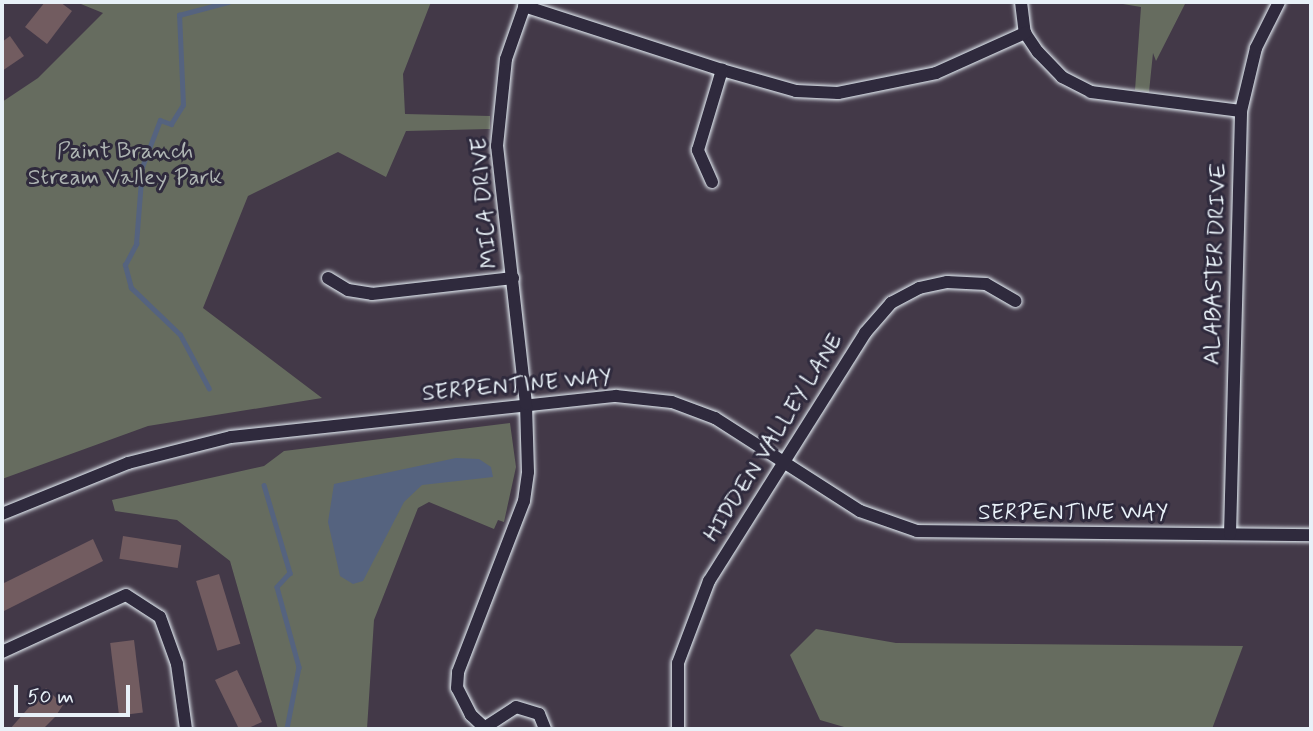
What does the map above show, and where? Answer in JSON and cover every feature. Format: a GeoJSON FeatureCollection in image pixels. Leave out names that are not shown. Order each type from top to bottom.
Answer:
{"type":"FeatureCollection","features":[{"type":"Feature","properties":{"kind":"street"},"geometry":{"type":"LineString","coordinates":[[1021,2],[1025,33],[1062,77],[1091,92],[1241,111]]}},
{"type":"Feature","properties":{"kind":"street","name":"ALABASTER DRIVE"},"geometry":{"type":"LineString","coordinates":[[1230,534],[1241,111],[1256,48],[1279,2]]}},
{"type":"Feature","properties":{"kind":"street"},"geometry":{"type":"LineString","coordinates":[[525,4],[722,70],[796,91],[838,93],[936,73],[1025,33]]}},
{"type":"Feature","properties":{"kind":"street","name":"MICA DRIVE"},"geometry":{"type":"LineString","coordinates":[[485,728],[457,688],[458,671],[524,501],[526,404],[497,146],[499,99],[525,4]]}},
{"type":"Feature","properties":{"kind":"street"},"geometry":{"type":"LineString","coordinates":[[712,182],[698,150],[722,70]]}},
{"type":"Feature","properties":{"kind":"street"},"geometry":{"type":"LineString","coordinates":[[328,278],[348,290],[372,294],[513,278]]}},
{"type":"Feature","properties":{"kind":"street","name":"HIDDEN VALLEY LANE"},"geometry":{"type":"LineString","coordinates":[[678,729],[674,691],[685,632],[709,581],[864,333],[891,303],[919,288],[947,282],[986,284],[1016,301]]}},
{"type":"Feature","properties":{"kind":"street","name":"SERPENTINE WAY"},"geometry":{"type":"LineString","coordinates":[[2,514],[128,463],[231,438],[616,396],[672,402],[715,418],[860,511],[917,531],[1311,535]]}},
{"type":"Feature","properties":{"kind":"street"},"geometry":{"type":"LineString","coordinates":[[2,652],[126,595],[160,617],[177,664],[186,729]]}},
{"type":"Feature","properties":{"kind":"street"},"geometry":{"type":"LineString","coordinates":[[485,728],[516,707],[539,715],[545,729]]}},
{"type":"Feature","properties":{"kind":"green space","name":"Paint Branch Stream Valley Park"},"geometry":{"type":"Polygon","coordinates":[[[76,2],[431,2],[403,74],[405,114],[490,116],[490,129],[406,131],[386,177],[338,152],[248,196],[203,308],[322,398],[148,426],[2,479],[2,102],[38,78],[103,13],[76,2]]]}},
{"type":"Feature","properties":{"kind":"green space"},"geometry":{"type":"Polygon","coordinates":[[[1111,2],[1186,2],[1156,61],[1153,53],[1149,92],[1135,90],[1141,7],[1111,2]]]}},
{"type":"Feature","properties":{"kind":"green space"},"geometry":{"type":"Polygon","coordinates":[[[510,423],[516,467],[504,522],[498,520],[494,529],[429,502],[418,508],[374,620],[367,729],[278,729],[230,561],[177,520],[115,511],[112,500],[264,466],[284,451],[510,423]]]}},
{"type":"Feature","properties":{"kind":"green space"},"geometry":{"type":"Polygon","coordinates":[[[816,629],[896,643],[1243,646],[1212,729],[851,729],[820,720],[790,655],[816,629]]]}},
{"type":"Feature","properties":{"kind":"water"},"geometry":{"type":"Polygon","coordinates":[[[456,458],[479,459],[491,467],[493,477],[422,485],[404,502],[363,581],[353,584],[340,576],[328,522],[334,484],[456,458]]]}},
{"type":"Feature","properties":{"kind":"building"},"geometry":{"type":"Polygon","coordinates":[[[45,2],[60,2],[72,11],[47,44],[25,27],[45,2]]]}},
{"type":"Feature","properties":{"kind":"building"},"geometry":{"type":"Polygon","coordinates":[[[10,36],[24,56],[2,71],[2,42],[10,36]]]}},
{"type":"Feature","properties":{"kind":"building"},"geometry":{"type":"Polygon","coordinates":[[[123,536],[181,545],[178,568],[119,559],[123,536]]]}},
{"type":"Feature","properties":{"kind":"building"},"geometry":{"type":"Polygon","coordinates":[[[93,539],[103,561],[2,612],[2,584],[93,539]]]}},
{"type":"Feature","properties":{"kind":"building"},"geometry":{"type":"Polygon","coordinates":[[[219,574],[240,644],[217,651],[196,581],[219,574]]]}},
{"type":"Feature","properties":{"kind":"building"},"geometry":{"type":"Polygon","coordinates":[[[134,640],[143,712],[119,715],[110,643],[134,640]]]}},
{"type":"Feature","properties":{"kind":"building"},"geometry":{"type":"Polygon","coordinates":[[[237,670],[262,722],[246,729],[239,729],[215,680],[237,670]]]}},
{"type":"Feature","properties":{"kind":"building"},"geometry":{"type":"Polygon","coordinates":[[[46,688],[63,705],[55,717],[43,729],[10,729],[46,688]]]}},
{"type":"Feature","properties":{"kind":"waterway"},"geometry":{"type":"LineString","coordinates":[[209,389],[180,335],[131,288],[125,265],[136,244],[142,167],[160,120],[171,124],[183,105],[179,15],[228,2]]}},
{"type":"Feature","properties":{"kind":"waterway"},"geometry":{"type":"LineString","coordinates":[[264,485],[290,573],[277,587],[299,667],[287,729]]}}]}
